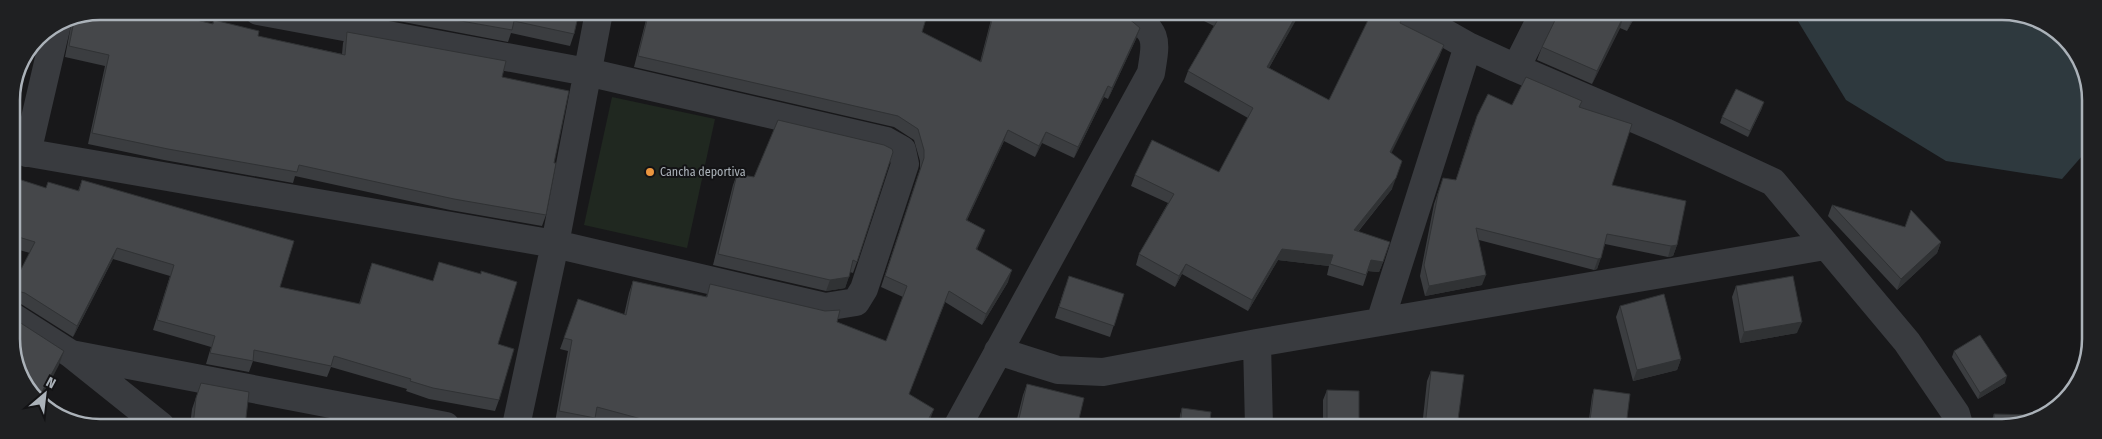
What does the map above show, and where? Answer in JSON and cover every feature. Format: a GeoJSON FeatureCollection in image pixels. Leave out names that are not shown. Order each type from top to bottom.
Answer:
{"type":"FeatureCollection","features":[{"type":"Feature","properties":{"kind":"street"},"geometry":{"type":"LineString","coordinates":[[20,151],[555,244],[825,307],[842,306],[856,302],[864,289],[905,164],[902,150],[886,141],[587,72],[307,20]]}},
{"type":"Feature","properties":{"kind":"street"},"geometry":{"type":"LineString","coordinates":[[518,419],[555,244],[597,20]]}},
{"type":"Feature","properties":{"kind":"street"},"geometry":{"type":"LineString","coordinates":[[960,419],[1151,73],[1156,45],[1148,26],[1139,20]]}},
{"type":"Feature","properties":{"kind":"street"},"geometry":{"type":"LineString","coordinates":[[1422,20],[1468,46],[1665,132],[1773,182],[1906,342],[1956,414],[1957,419]]}},
{"type":"Feature","properties":{"kind":"street"},"geometry":{"type":"LineString","coordinates":[[1516,68],[1540,20]]}},
{"type":"Feature","properties":{"kind":"street"},"geometry":{"type":"LineString","coordinates":[[20,148],[54,34]]}},
{"type":"Feature","properties":{"kind":"street"},"geometry":{"type":"LineString","coordinates":[[1380,322],[1468,46]]}},
{"type":"Feature","properties":{"kind":"street"},"geometry":{"type":"LineString","coordinates":[[998,351],[1058,370],[1103,372],[1257,343],[1825,246]]}},
{"type":"Feature","properties":{"kind":"street"},"geometry":{"type":"LineString","coordinates":[[20,321],[71,354],[152,419]]}},
{"type":"Feature","properties":{"kind":"street"},"geometry":{"type":"LineString","coordinates":[[1257,343],[1258,419]]}},
{"type":"Feature","properties":{"kind":"street"},"geometry":{"type":"LineString","coordinates":[[71,354],[410,419]]}},
{"type":"Feature","properties":{"kind":"shaded area"},"geometry":{"type":"Polygon","coordinates":[[[1797,20],[2002,20],[2028,24],[2051,36],[2059,43],[2076,69],[2082,100],[2082,156],[2062,179],[1946,161],[1846,100],[1797,20]]]}},
{"type":"Feature","properties":{"kind":"shaded area","name":"Cancha deportiva"},"geometry":{"type":"Polygon","coordinates":[[[612,97],[715,119],[687,248],[584,225],[612,97]]]}},
{"type":"Feature","properties":{"kind":"building"},"geometry":{"type":"Polygon","coordinates":[[[100,20],[196,20],[213,24],[214,20],[259,31],[258,36],[345,55],[347,32],[506,61],[502,77],[569,91],[554,163],[556,163],[546,215],[454,199],[299,165],[297,172],[168,149],[92,133],[109,55],[69,46],[73,25],[84,22],[100,20]]]}},
{"type":"Feature","properties":{"kind":"building"},"geometry":{"type":"Polygon","coordinates":[[[455,20],[577,20],[574,34],[514,21],[512,30],[455,20]]]}},
{"type":"Feature","properties":{"kind":"building"},"geometry":{"type":"Polygon","coordinates":[[[647,20],[926,20],[922,32],[981,62],[992,20],[1130,20],[1140,28],[1112,88],[1108,86],[1078,147],[1046,132],[1039,146],[1008,130],[966,220],[985,230],[976,249],[1012,270],[986,314],[949,291],[909,394],[934,409],[928,419],[641,419],[597,407],[595,418],[559,411],[572,340],[564,338],[578,299],[626,315],[633,281],[707,297],[710,284],[825,311],[840,310],[837,322],[886,341],[907,286],[885,276],[924,158],[924,150],[918,129],[898,116],[638,56],[647,20]]]}},
{"type":"Feature","properties":{"kind":"building"},"geometry":{"type":"Polygon","coordinates":[[[1218,20],[1293,20],[1267,67],[1329,100],[1368,20],[1402,20],[1400,23],[1444,45],[1390,152],[1402,161],[1396,178],[1354,230],[1390,242],[1383,262],[1371,260],[1366,275],[1330,264],[1333,255],[1282,249],[1252,300],[1186,264],[1179,276],[1139,254],[1174,194],[1135,175],[1152,140],[1219,172],[1253,108],[1188,71],[1218,20]]]}},
{"type":"Feature","properties":{"kind":"building"},"geometry":{"type":"Polygon","coordinates":[[[1555,20],[1622,20],[1597,71],[1542,47],[1555,20]]]}},
{"type":"Feature","properties":{"kind":"building"},"geometry":{"type":"Polygon","coordinates":[[[1526,77],[1582,101],[1579,107],[1632,124],[1612,185],[1686,201],[1677,245],[1671,246],[1607,234],[1601,258],[1598,259],[1476,228],[1486,275],[1429,286],[1424,265],[1443,178],[1456,180],[1477,116],[1488,94],[1512,105],[1526,77]]]}},
{"type":"Feature","properties":{"kind":"building"},"geometry":{"type":"Polygon","coordinates":[[[1736,89],[1764,102],[1750,131],[1722,117],[1736,89]]]}},
{"type":"Feature","properties":{"kind":"building"},"geometry":{"type":"Polygon","coordinates":[[[778,120],[884,145],[892,149],[893,152],[857,262],[853,260],[849,277],[830,280],[718,254],[737,174],[754,177],[778,120]]]}},
{"type":"Feature","properties":{"kind":"building"},"geometry":{"type":"Polygon","coordinates":[[[20,180],[46,188],[48,182],[79,191],[82,180],[294,241],[280,287],[360,304],[372,263],[433,281],[439,262],[481,274],[481,271],[517,282],[498,344],[514,349],[499,400],[433,388],[410,381],[411,379],[334,356],[331,366],[254,350],[253,361],[210,353],[215,336],[157,320],[174,265],[117,248],[77,326],[25,293],[20,292],[20,271],[35,242],[20,237],[20,180]]]}},
{"type":"Feature","properties":{"kind":"building"},"geometry":{"type":"Polygon","coordinates":[[[1832,205],[1905,227],[1911,210],[1941,242],[1901,279],[1832,205]]]}},
{"type":"Feature","properties":{"kind":"building"},"geometry":{"type":"Polygon","coordinates":[[[1069,276],[1124,294],[1114,326],[1059,307],[1069,276]]]}},
{"type":"Feature","properties":{"kind":"building"},"geometry":{"type":"Polygon","coordinates":[[[1793,276],[1802,322],[1744,332],[1736,286],[1793,276]]]}},
{"type":"Feature","properties":{"kind":"building"},"geometry":{"type":"Polygon","coordinates":[[[1664,294],[1681,359],[1637,370],[1620,306],[1664,294]]]}},
{"type":"Feature","properties":{"kind":"building"},"geometry":{"type":"Polygon","coordinates":[[[20,323],[64,351],[41,394],[24,365],[20,339],[20,323]]]}},
{"type":"Feature","properties":{"kind":"building"},"geometry":{"type":"Polygon","coordinates":[[[1980,335],[2007,376],[1980,393],[1954,351],[1980,335]]]}},
{"type":"Feature","properties":{"kind":"building"},"geometry":{"type":"Polygon","coordinates":[[[1431,371],[1464,375],[1458,419],[1426,419],[1431,371]]]}},
{"type":"Feature","properties":{"kind":"building"},"geometry":{"type":"Polygon","coordinates":[[[201,383],[249,392],[246,419],[194,419],[196,398],[201,383]]]}},
{"type":"Feature","properties":{"kind":"building"},"geometry":{"type":"Polygon","coordinates":[[[1027,384],[1084,398],[1079,419],[1019,419],[1027,384]]]}},
{"type":"Feature","properties":{"kind":"building"},"geometry":{"type":"Polygon","coordinates":[[[1594,389],[1630,394],[1627,419],[1590,419],[1594,389]]]}},
{"type":"Feature","properties":{"kind":"building"},"geometry":{"type":"Polygon","coordinates":[[[1327,390],[1359,391],[1359,419],[1327,419],[1327,390]]]}},
{"type":"Feature","properties":{"kind":"building"},"geometry":{"type":"Polygon","coordinates":[[[1182,408],[1211,412],[1210,419],[1181,419],[1182,408]]]}},
{"type":"Feature","properties":{"kind":"building"},"geometry":{"type":"Polygon","coordinates":[[[1994,414],[2028,415],[2002,419],[1994,419],[1994,414]]]}},
{"type":"Feature","properties":{"kind":"place","name":"Cancha deportiva"},"geometry":{"type":"Point","coordinates":[650,172]}}]}
